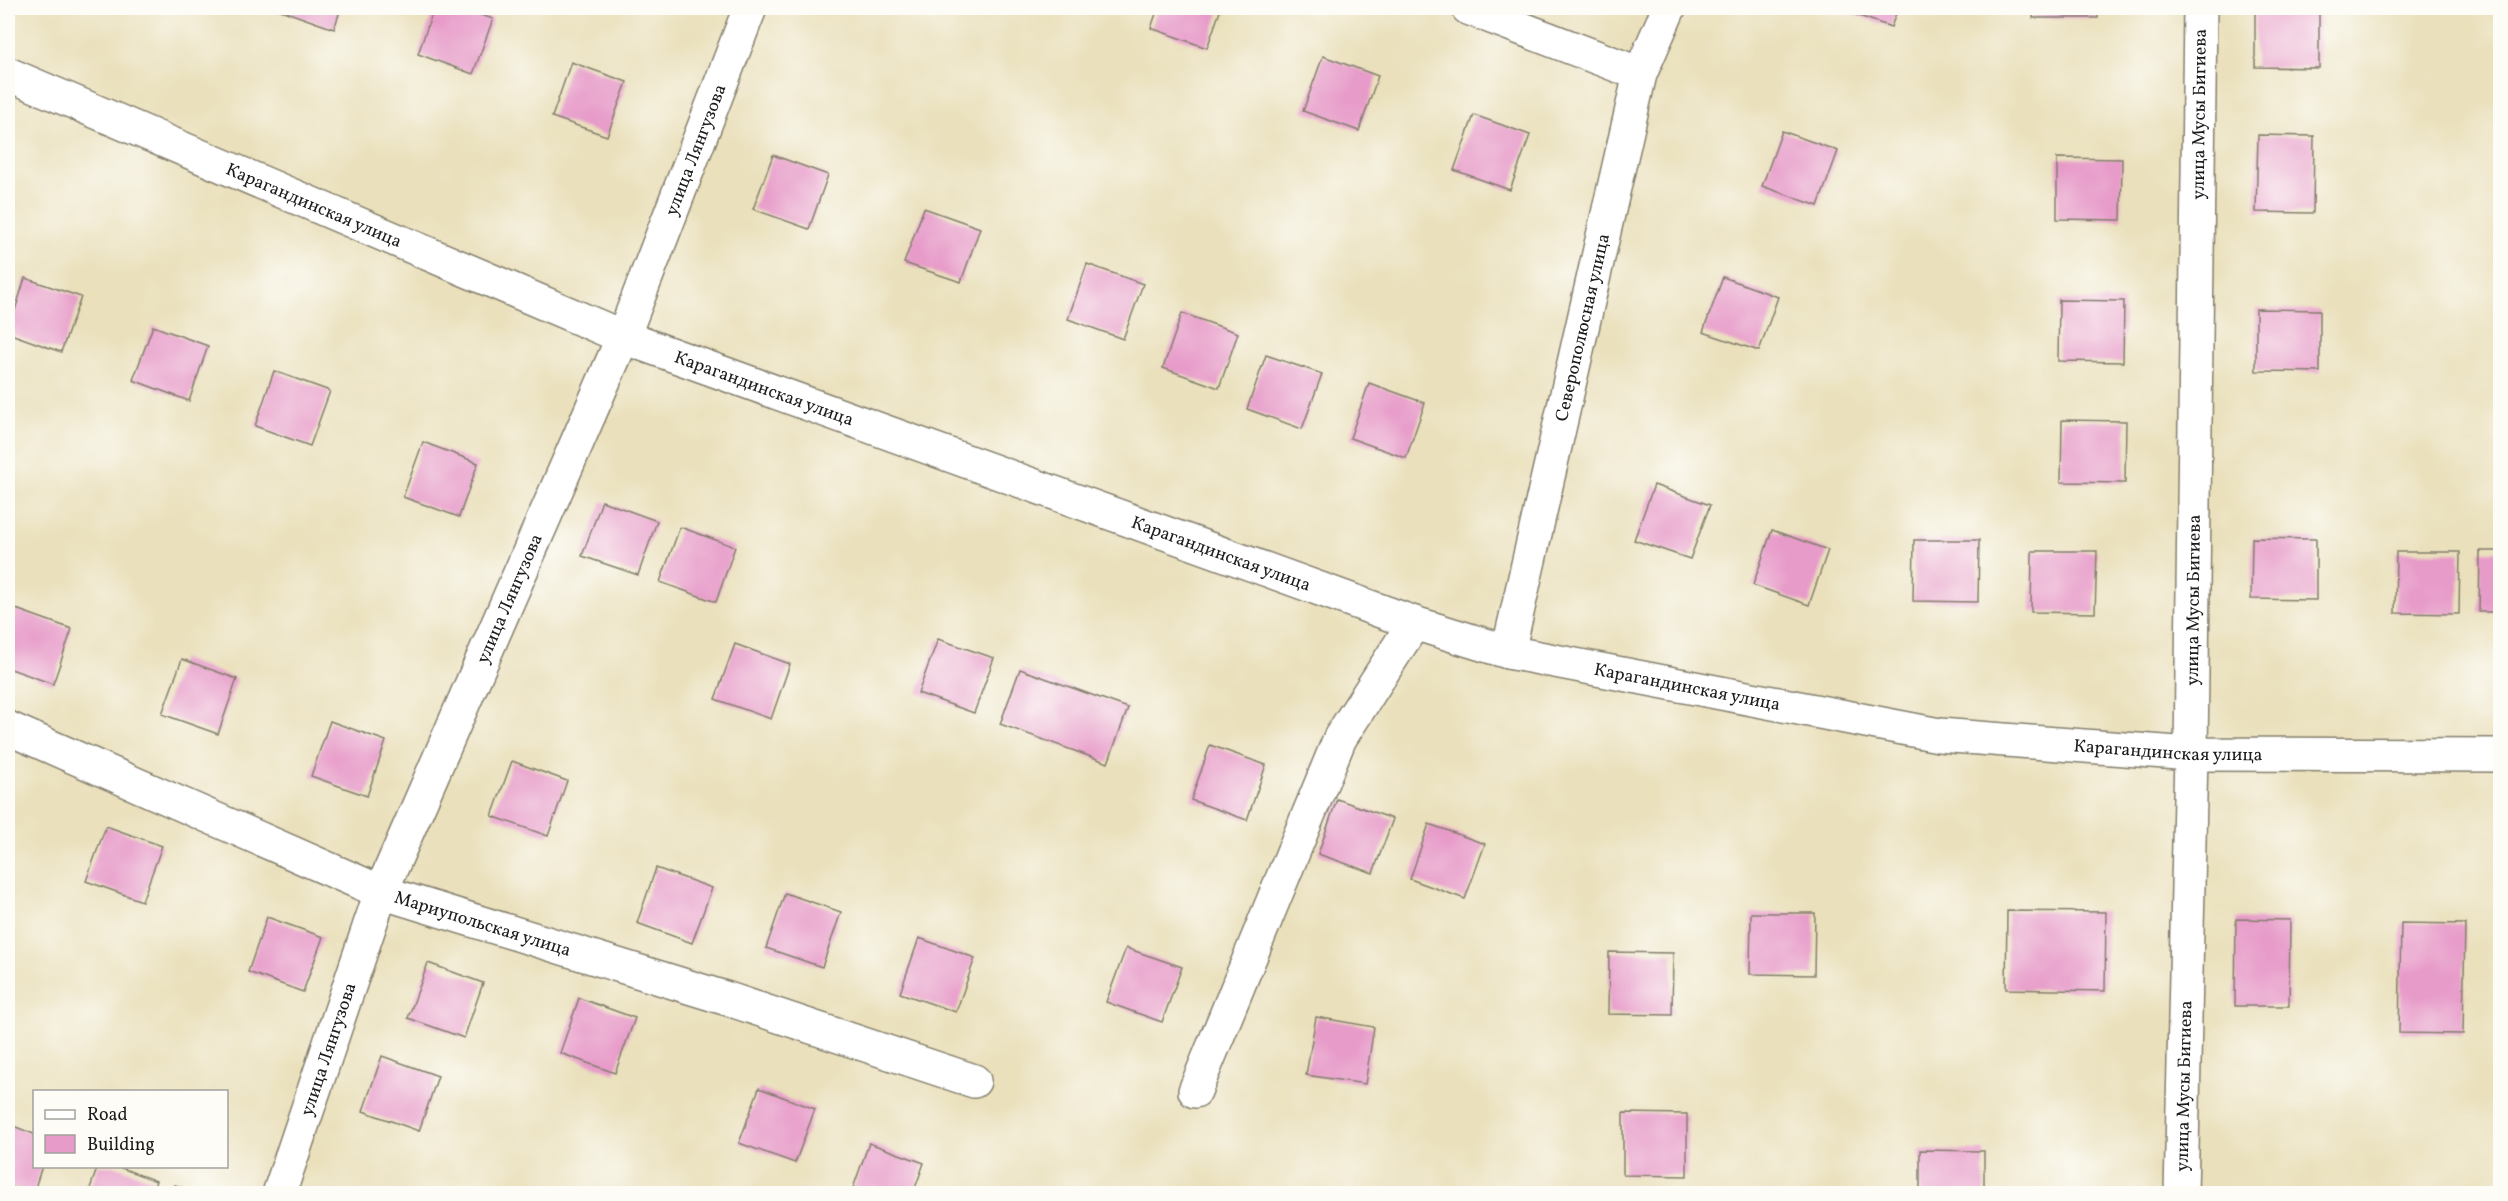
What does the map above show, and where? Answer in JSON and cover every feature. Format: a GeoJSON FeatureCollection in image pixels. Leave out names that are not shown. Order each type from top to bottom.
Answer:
{"type":"FeatureCollection","features":[{"type":"Feature","properties":{"kind":"street","name":"улица Лянгузова"},"geometry":{"type":"LineString","coordinates":[[279,1194],[381,892],[623,337],[750,8]]}},
{"type":"Feature","properties":{"kind":"street"},"geometry":{"type":"LineString","coordinates":[[1468,8],[1640,74]]}},
{"type":"Feature","properties":{"kind":"street","name":"Северополюсная улица"},"geometry":{"type":"LineString","coordinates":[[1508,652],[1640,74],[1669,8]]}},
{"type":"Feature","properties":{"kind":"street","name":"улица Мусы Бигиева"},"geometry":{"type":"LineString","coordinates":[[2181,1194],[2192,754],[2200,8]]}},
{"type":"Feature","properties":{"kind":"street","name":"Карагандинская улица"},"geometry":{"type":"LineString","coordinates":[[8,74],[623,337],[1414,623],[1508,652],[1939,735],[2192,754],[2500,755]]}},
{"type":"Feature","properties":{"kind":"street"},"geometry":{"type":"LineString","coordinates":[[1196,1091],[1340,738],[1414,623]]}},
{"type":"Feature","properties":{"kind":"street","name":"Мариупольская улица"},"geometry":{"type":"LineString","coordinates":[[8,728],[381,892],[728,999],[974,1081]]}},
{"type":"Feature","properties":{"kind":"building"},"geometry":{"type":"Polygon","coordinates":[[[275,8],[341,8],[334,29],[275,8]]]}},
{"type":"Feature","properties":{"kind":"building"},"geometry":{"type":"Polygon","coordinates":[[[434,8],[460,8],[493,19],[473,74],[418,54],[434,8]]]}},
{"type":"Feature","properties":{"kind":"building"},"geometry":{"type":"Polygon","coordinates":[[[1158,8],[1221,8],[1207,48],[1151,28],[1158,8]]]}},
{"type":"Feature","properties":{"kind":"building"},"geometry":{"type":"Polygon","coordinates":[[[1836,8],[1898,8],[1891,27],[1836,8]]]}},
{"type":"Feature","properties":{"kind":"building"},"geometry":{"type":"Polygon","coordinates":[[[2034,8],[2098,8],[2098,18],[2033,18],[2034,8]]]}},
{"type":"Feature","properties":{"kind":"building"},"geometry":{"type":"Polygon","coordinates":[[[2255,8],[2319,8],[2319,68],[2255,67],[2255,8]]]}},
{"type":"Feature","properties":{"kind":"building"},"geometry":{"type":"Polygon","coordinates":[[[1323,56],[1378,76],[1359,131],[1303,111],[1323,56]]]}},
{"type":"Feature","properties":{"kind":"building"},"geometry":{"type":"Polygon","coordinates":[[[571,62],[627,82],[607,136],[552,117],[571,62]]]}},
{"type":"Feature","properties":{"kind":"building"},"geometry":{"type":"Polygon","coordinates":[[[1474,115],[1530,135],[1510,190],[1454,170],[1474,115]]]}},
{"type":"Feature","properties":{"kind":"building"},"geometry":{"type":"Polygon","coordinates":[[[1782,131],[1838,151],[1818,206],[1762,186],[1782,131]]]}},
{"type":"Feature","properties":{"kind":"building"},"geometry":{"type":"Polygon","coordinates":[[[2258,135],[2314,136],[2313,213],[2256,212],[2258,135]]]}},
{"type":"Feature","properties":{"kind":"building"},"geometry":{"type":"Polygon","coordinates":[[[773,155],[828,175],[809,229],[753,209],[773,155]]]}},
{"type":"Feature","properties":{"kind":"building"},"geometry":{"type":"Polygon","coordinates":[[[2057,158],[2122,159],[2121,220],[2057,219],[2057,158]]]}},
{"type":"Feature","properties":{"kind":"building"},"geometry":{"type":"Polygon","coordinates":[[[924,208],[980,228],[961,282],[904,263],[924,208]]]}},
{"type":"Feature","properties":{"kind":"building"},"geometry":{"type":"Polygon","coordinates":[[[1087,264],[1143,284],[1123,339],[1068,319],[1087,264]]]}},
{"type":"Feature","properties":{"kind":"building"},"geometry":{"type":"Polygon","coordinates":[[[1723,277],[1778,297],[1759,351],[1703,332],[1723,277]]]}},
{"type":"Feature","properties":{"kind":"building"},"geometry":{"type":"Polygon","coordinates":[[[25,278],[81,297],[61,352],[8,333],[25,278]]]}},
{"type":"Feature","properties":{"kind":"building"},"geometry":{"type":"Polygon","coordinates":[[[2059,300],[2124,301],[2123,362],[2058,361],[2059,300]]]}},
{"type":"Feature","properties":{"kind":"building"},"geometry":{"type":"Polygon","coordinates":[[[2256,309],[2320,310],[2320,372],[2256,371],[2256,309]]]}},
{"type":"Feature","properties":{"kind":"building"},"geometry":{"type":"Polygon","coordinates":[[[1182,313],[1238,333],[1219,388],[1163,368],[1182,313]]]}},
{"type":"Feature","properties":{"kind":"building"},"geometry":{"type":"Polygon","coordinates":[[[153,326],[208,346],[189,401],[133,380],[153,326]]]}},
{"type":"Feature","properties":{"kind":"building"},"geometry":{"type":"Polygon","coordinates":[[[1266,355],[1322,374],[1302,429],[1247,409],[1266,355]]]}},
{"type":"Feature","properties":{"kind":"building"},"geometry":{"type":"Polygon","coordinates":[[[274,371],[330,391],[310,446],[255,426],[274,371]]]}},
{"type":"Feature","properties":{"kind":"building"},"geometry":{"type":"Polygon","coordinates":[[[1369,383],[1425,403],[1406,458],[1350,438],[1369,383]]]}},
{"type":"Feature","properties":{"kind":"building"},"geometry":{"type":"Polygon","coordinates":[[[2062,420],[2126,421],[2125,483],[2061,482],[2062,420]]]}},
{"type":"Feature","properties":{"kind":"building"},"geometry":{"type":"Polygon","coordinates":[[[423,442],[478,463],[459,517],[403,497],[423,442]]]}},
{"type":"Feature","properties":{"kind":"building"},"geometry":{"type":"Polygon","coordinates":[[[1654,485],[1710,505],[1690,559],[1634,540],[1654,485]]]}},
{"type":"Feature","properties":{"kind":"building"},"geometry":{"type":"Polygon","coordinates":[[[602,501],[657,521],[638,575],[582,556],[602,501]]]}},
{"type":"Feature","properties":{"kind":"building"},"geometry":{"type":"Polygon","coordinates":[[[680,527],[735,547],[716,602],[660,582],[680,527]]]}},
{"type":"Feature","properties":{"kind":"building"},"geometry":{"type":"Polygon","coordinates":[[[1772,530],[1828,550],[1809,605],[1753,585],[1772,530]]]}},
{"type":"Feature","properties":{"kind":"building"},"geometry":{"type":"Polygon","coordinates":[[[2252,538],[2316,539],[2316,600],[2251,599],[2252,538]]]}},
{"type":"Feature","properties":{"kind":"building"},"geometry":{"type":"Polygon","coordinates":[[[1914,540],[1979,540],[1978,602],[1913,601],[1914,540]]]}},
{"type":"Feature","properties":{"kind":"building"},"geometry":{"type":"Polygon","coordinates":[[[2032,551],[2097,551],[2095,613],[2031,612],[2032,551]]]}},
{"type":"Feature","properties":{"kind":"building"},"geometry":{"type":"Polygon","coordinates":[[[2480,551],[2500,551],[2500,612],[2479,612],[2480,551]]]}},
{"type":"Feature","properties":{"kind":"building"},"geometry":{"type":"Polygon","coordinates":[[[2396,552],[2460,552],[2459,614],[2395,613],[2396,552]]]}},
{"type":"Feature","properties":{"kind":"building"},"geometry":{"type":"Polygon","coordinates":[[[16,609],[72,629],[53,684],[8,668],[8,634],[16,609]]]}},
{"type":"Feature","properties":{"kind":"building"},"geometry":{"type":"Polygon","coordinates":[[[938,639],[994,658],[974,713],[918,693],[938,639]]]}},
{"type":"Feature","properties":{"kind":"building"},"geometry":{"type":"Polygon","coordinates":[[[735,644],[790,664],[771,719],[715,699],[735,644]]]}},
{"type":"Feature","properties":{"kind":"building"},"geometry":{"type":"Polygon","coordinates":[[[182,659],[237,679],[218,734],[162,714],[182,659]]]}},
{"type":"Feature","properties":{"kind":"building"},"geometry":{"type":"Polygon","coordinates":[[[1020,669],[1128,708],[1108,763],[1000,724],[1020,669]]]}},
{"type":"Feature","properties":{"kind":"building"},"geometry":{"type":"Polygon","coordinates":[[[330,721],[386,741],[367,796],[311,776],[330,721]]]}},
{"type":"Feature","properties":{"kind":"building"},"geometry":{"type":"Polygon","coordinates":[[[1210,745],[1266,765],[1247,820],[1191,800],[1210,745]]]}},
{"type":"Feature","properties":{"kind":"building"},"geometry":{"type":"Polygon","coordinates":[[[512,761],[567,781],[548,836],[492,816],[512,761]]]}},
{"type":"Feature","properties":{"kind":"building"},"geometry":{"type":"Polygon","coordinates":[[[1337,799],[1393,819],[1373,873],[1318,854],[1337,799]]]}},
{"type":"Feature","properties":{"kind":"building"},"geometry":{"type":"Polygon","coordinates":[[[1429,824],[1485,844],[1465,899],[1410,879],[1429,824]]]}},
{"type":"Feature","properties":{"kind":"building"},"geometry":{"type":"Polygon","coordinates":[[[106,826],[162,846],[142,901],[86,881],[106,826]]]}},
{"type":"Feature","properties":{"kind":"building"},"geometry":{"type":"Polygon","coordinates":[[[656,868],[712,888],[692,943],[637,923],[656,868]]]}},
{"type":"Feature","properties":{"kind":"building"},"geometry":{"type":"Polygon","coordinates":[[[785,893],[841,912],[822,967],[766,948],[785,893]]]}},
{"type":"Feature","properties":{"kind":"building"},"geometry":{"type":"Polygon","coordinates":[[[2007,911],[2106,912],[2105,991],[2006,989],[2007,911]]]}},
{"type":"Feature","properties":{"kind":"building"},"geometry":{"type":"Polygon","coordinates":[[[1751,913],[1815,913],[1814,975],[1750,974],[1751,913]]]}},
{"type":"Feature","properties":{"kind":"building"},"geometry":{"type":"Polygon","coordinates":[[[267,917],[323,937],[303,992],[248,972],[267,917]]]}},
{"type":"Feature","properties":{"kind":"building"},"geometry":{"type":"Polygon","coordinates":[[[2236,919],[2290,920],[2289,1006],[2235,1006],[2236,919]]]}},
{"type":"Feature","properties":{"kind":"building"},"geometry":{"type":"Polygon","coordinates":[[[2401,923],[2465,924],[2463,1034],[2399,1033],[2401,923]]]}},
{"type":"Feature","properties":{"kind":"building"},"geometry":{"type":"Polygon","coordinates":[[[919,938],[975,958],[956,1012],[900,993],[919,938]]]}},
{"type":"Feature","properties":{"kind":"building"},"geometry":{"type":"Polygon","coordinates":[[[1126,948],[1182,967],[1162,1022],[1106,1002],[1126,948]]]}},
{"type":"Feature","properties":{"kind":"building"},"geometry":{"type":"Polygon","coordinates":[[[1609,952],[1673,953],[1672,1015],[1608,1014],[1609,952]]]}},
{"type":"Feature","properties":{"kind":"building"},"geometry":{"type":"Polygon","coordinates":[[[428,963],[483,983],[464,1038],[408,1018],[428,963]]]}},
{"type":"Feature","properties":{"kind":"building"},"geometry":{"type":"Polygon","coordinates":[[[579,998],[635,1018],[615,1073],[560,1053],[579,998]]]}},
{"type":"Feature","properties":{"kind":"building"},"geometry":{"type":"Polygon","coordinates":[[[1316,1017],[1374,1027],[1365,1084],[1306,1075],[1316,1017]]]}},
{"type":"Feature","properties":{"kind":"building"},"geometry":{"type":"Polygon","coordinates":[[[382,1056],[438,1076],[419,1131],[363,1111],[382,1056]]]}},
{"type":"Feature","properties":{"kind":"building"},"geometry":{"type":"Polygon","coordinates":[[[759,1088],[815,1109],[795,1163],[739,1143],[759,1088]]]}},
{"type":"Feature","properties":{"kind":"building"},"geometry":{"type":"Polygon","coordinates":[[[1623,1113],[1687,1114],[1687,1176],[1623,1175],[1623,1113]]]}},
{"type":"Feature","properties":{"kind":"building"},"geometry":{"type":"Polygon","coordinates":[[[8,1124],[33,1134],[33,1168],[41,1168],[33,1194],[8,1186],[8,1124]]]}},
{"type":"Feature","properties":{"kind":"building"},"geometry":{"type":"Polygon","coordinates":[[[869,1143],[924,1163],[913,1194],[851,1194],[869,1143]]]}},
{"type":"Feature","properties":{"kind":"building"},"geometry":{"type":"Polygon","coordinates":[[[1920,1150],[1984,1151],[1984,1194],[1920,1194],[1920,1150]]]}},
{"type":"Feature","properties":{"kind":"building"},"geometry":{"type":"Polygon","coordinates":[[[97,1168],[121,1168],[156,1181],[151,1194],[88,1194],[97,1168]]]}},
{"type":"Feature","properties":{"kind":"building"},"geometry":{"type":"Polygon","coordinates":[[[175,1185],[199,1193],[199,1194],[172,1194],[175,1185]]]}}]}
